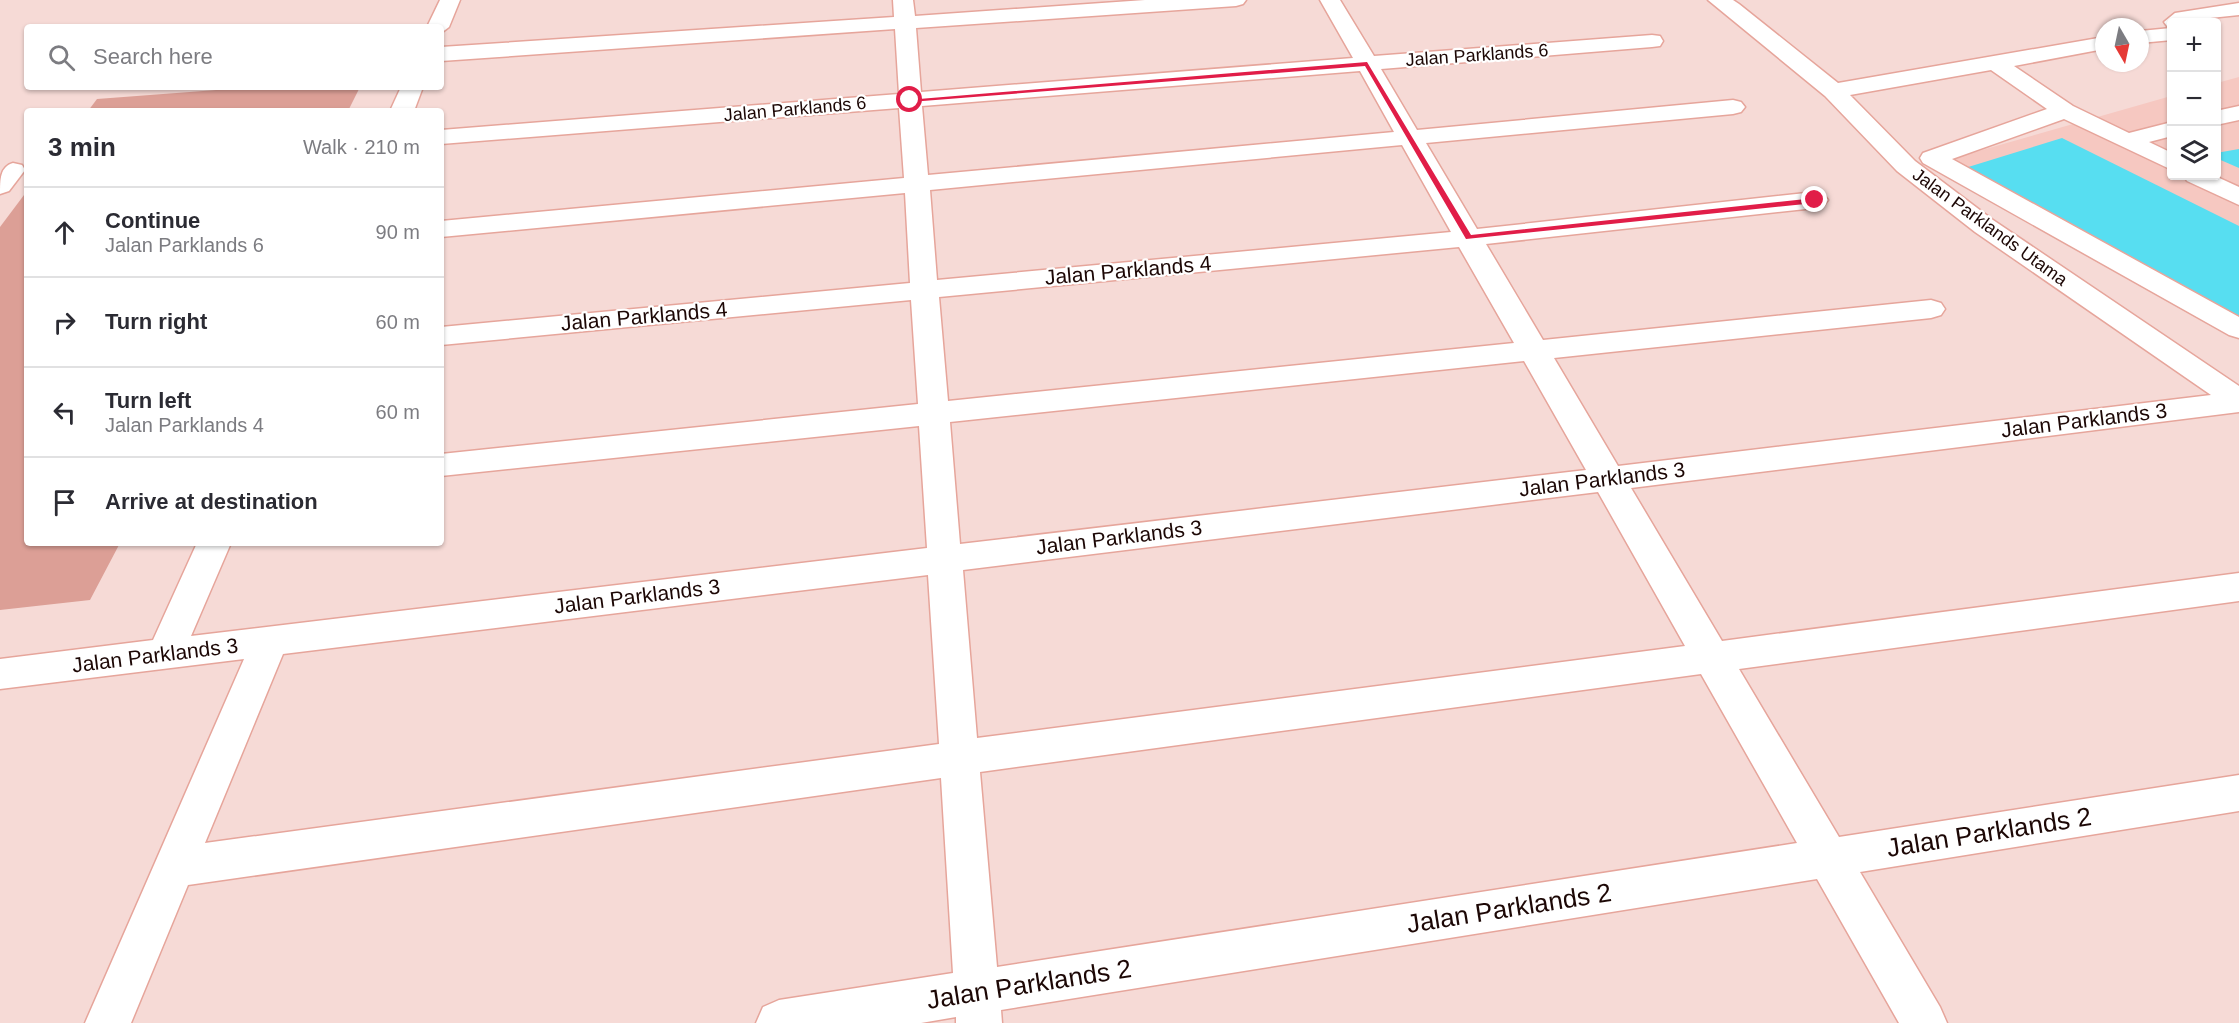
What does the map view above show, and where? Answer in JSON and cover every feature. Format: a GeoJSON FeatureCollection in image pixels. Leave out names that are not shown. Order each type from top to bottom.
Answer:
{"type":"FeatureCollection","features":[{"type":"Feature","properties":{"kind":"street"},"geometry":{"type":"LineString","coordinates":[[439,24],[450,0]]}},
{"type":"Feature","properties":{"kind":"street"},"geometry":{"type":"LineString","coordinates":[[444,54],[904,11],[1236,0]]}},
{"type":"Feature","properties":{"kind":"street"},"geometry":{"type":"LineString","coordinates":[[1330,0],[1924,1023]]}},
{"type":"Feature","properties":{"kind":"street","name":"Jalan Parklands Utama"},"geometry":{"type":"LineString","coordinates":[[1718,0],[1732,8],[1833,91],[1906,166],[1976,220],[2239,401]]}},
{"type":"Feature","properties":{"kind":"street"},"geometry":{"type":"LineString","coordinates":[[2162,30],[2182,17],[2239,9]]}},
{"type":"Feature","properties":{"kind":"street"},"geometry":{"type":"LineString","coordinates":[[904,11],[978,1007]]}},
{"type":"Feature","properties":{"kind":"street","name":"Jalan Parklands 6"},"geometry":{"type":"LineString","coordinates":[[444,137],[1652,41]]}},
{"type":"Feature","properties":{"kind":"street"},"geometry":{"type":"LineString","coordinates":[[1833,91],[2095,45]]}},
{"type":"Feature","properties":{"kind":"street"},"geometry":{"type":"LineString","coordinates":[[1994,62],[2065,111],[2167,161]]}},
{"type":"Feature","properties":{"kind":"street"},"geometry":{"type":"LineString","coordinates":[[403,108],[411,90]]}},
{"type":"Feature","properties":{"kind":"street"},"geometry":{"type":"LineString","coordinates":[[444,229],[1732,107]]}},
{"type":"Feature","properties":{"kind":"street"},"geometry":{"type":"LineString","coordinates":[[2065,111],[1932,158],[2239,329]]}},
{"type":"Feature","properties":{"kind":"street"},"geometry":{"type":"LineString","coordinates":[[2221,117],[2239,113]]}},
{"type":"Feature","properties":{"kind":"street"},"geometry":{"type":"LineString","coordinates":[[2126,141],[2167,130]]}},
{"type":"Feature","properties":{"kind":"street"},"geometry":{"type":"LineString","coordinates":[[2204,180],[2239,197]]}},
{"type":"Feature","properties":{"kind":"street","name":"Jalan Parklands 4"},"geometry":{"type":"LineString","coordinates":[[444,336],[1468,238],[1815,200]]}},
{"type":"Feature","properties":{"kind":"street"},"geometry":{"type":"LineString","coordinates":[[444,465],[1931,309]]}},
{"type":"Feature","properties":{"kind":"street","name":"Jalan Parklands 3"},"geometry":{"type":"LineString","coordinates":[[0,674],[2239,401]]}},
{"type":"Feature","properties":{"kind":"street"},"geometry":{"type":"LineString","coordinates":[[165,654],[213,546]]}},
{"type":"Feature","properties":{"kind":"street"},"geometry":{"type":"LineString","coordinates":[[175,867],[959,758],[2239,587]]}},
{"type":"Feature","properties":{"kind":"street"},"geometry":{"type":"LineString","coordinates":[[108,1023],[270,641]]}},
{"type":"Feature","properties":{"kind":"street","name":"Jalan Parklands 2"},"geometry":{"type":"LineString","coordinates":[[779,1023],[978,1007],[1828,858],[2239,793]]}},
{"type":"Feature","properties":{"kind":"shaded area"},"geometry":{"type":"Polygon","coordinates":[[[2239,77],[2239,322],[1947,160],[2167,97],[2167,180],[2221,180],[2221,82],[2239,77]]]}},
{"type":"Feature","properties":{"kind":"shaded area"},"geometry":{"type":"Polygon","coordinates":[[[217,90],[358,90],[350,108],[90,108],[97,99],[217,90]]]}},
{"type":"Feature","properties":{"kind":"shaded area"},"geometry":{"type":"Polygon","coordinates":[[[24,195],[24,546],[118,546],[90,600],[0,610],[0,227],[24,195]]]}},
{"type":"Feature","properties":{"kind":"building"},"geometry":{"type":"Polygon","coordinates":[[[2062,138],[2239,226],[2239,317],[1965,168],[2062,138]]]}},
{"type":"Feature","properties":{"kind":"building"},"geometry":{"type":"Polygon","coordinates":[[[2239,149],[2239,168],[2221,160],[2221,152],[2239,149]]]}},
{"type":"Feature","properties":{"kind":"route"},"geometry":{"type":"LineString","coordinates":[[910,100],[1367,64],[1468,238],[1815,200]]}}]}
